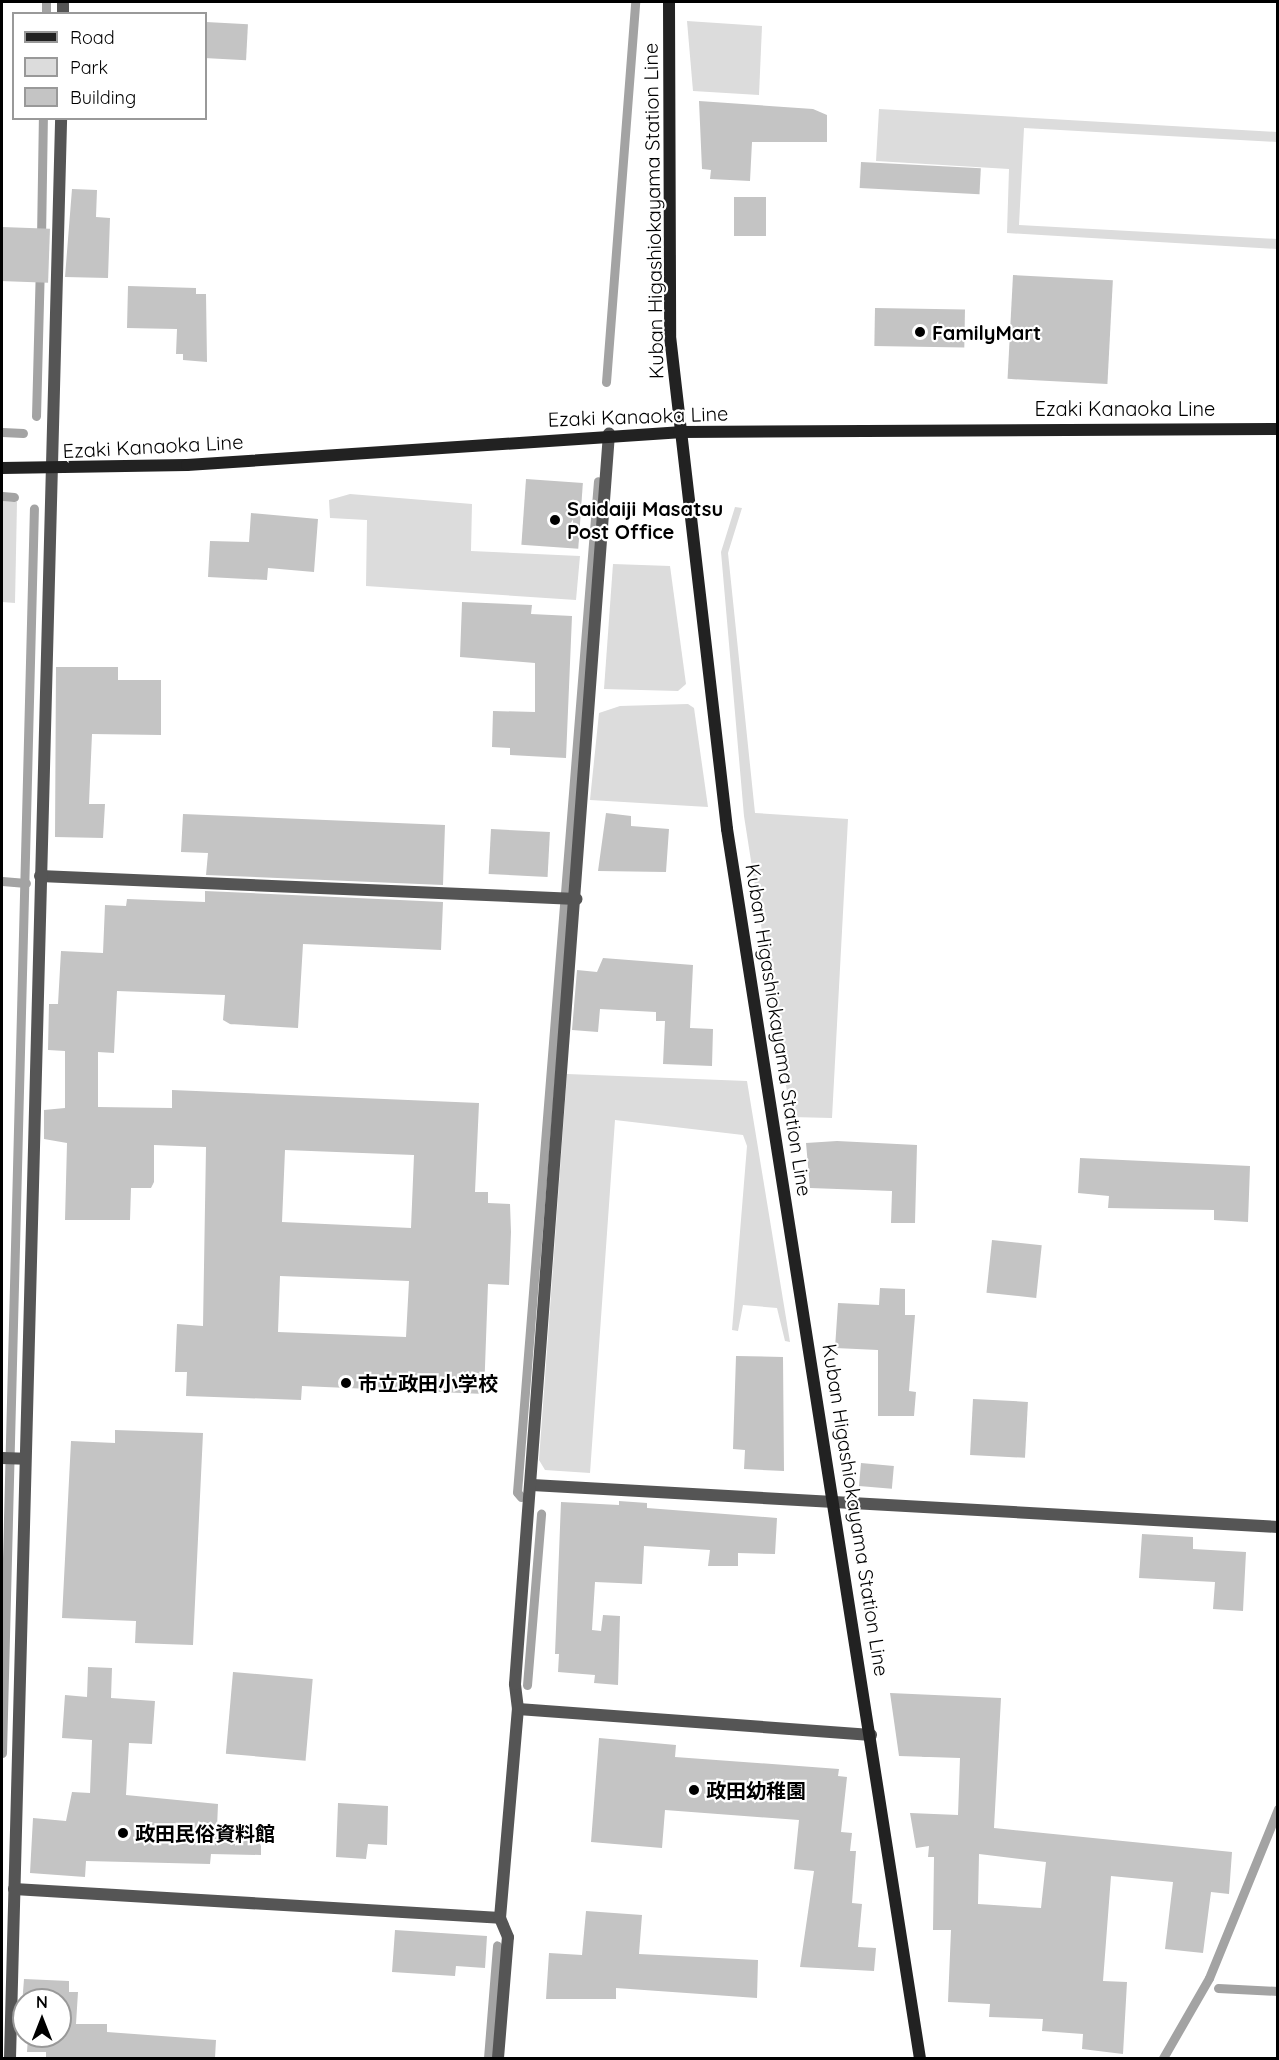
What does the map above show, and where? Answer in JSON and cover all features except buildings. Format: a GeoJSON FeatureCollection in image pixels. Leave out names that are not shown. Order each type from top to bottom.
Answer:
{"type":"FeatureCollection","features":[{"type":"Feature","properties":{"kind":"main road","name":"Kuban Higashiokayama Station Line"},"geometry":{"type":"LineString","coordinates":[[669,2],[670,336],[679,432],[727,830],[835,1500],[920,2058]]}},
{"type":"Feature","properties":{"kind":"main road","name":"Ezaki Kanaoka Line"},"geometry":{"type":"LineString","coordinates":[[2,468],[54,470],[609,434],[1278,429]]}},
{"type":"Feature","properties":{"kind":"street"},"geometry":{"type":"LineString","coordinates":[[10,2058],[21,1459],[54,470],[61,120]]}},
{"type":"Feature","properties":{"kind":"street"},"geometry":{"type":"LineString","coordinates":[[498,2058],[508,1937],[500,1918],[518,1709],[515,1684],[532,1485],[609,434]]}},
{"type":"Feature","properties":{"kind":"street"},"geometry":{"type":"LineString","coordinates":[[40,876],[574,898]]}},
{"type":"Feature","properties":{"kind":"street"},"geometry":{"type":"LineString","coordinates":[[2,1458],[21,1459]]}},
{"type":"Feature","properties":{"kind":"street"},"geometry":{"type":"LineString","coordinates":[[532,1485],[835,1500],[1278,1527]]}},
{"type":"Feature","properties":{"kind":"street"},"geometry":{"type":"LineString","coordinates":[[518,1709],[871,1735]]}},
{"type":"Feature","properties":{"kind":"street"},"geometry":{"type":"LineString","coordinates":[[14,1889],[500,1918]]}},
{"type":"Feature","properties":{"kind":"green space"},"geometry":{"type":"Polygon","coordinates":[[[687,21],[762,26],[759,95],[693,91],[687,21]]]}},
{"type":"Feature","properties":{"kind":"green space"},"geometry":{"type":"Polygon","coordinates":[[[879,109],[1277,132],[1277,142],[1024,128],[1019,225],[1277,239],[1277,249],[1007,233],[1009,169],[876,161],[879,109]]]}},
{"type":"Feature","properties":{"kind":"green space"},"geometry":{"type":"Polygon","coordinates":[[[350,494],[472,504],[471,551],[580,556],[576,600],[366,586],[367,520],[330,518],[329,500],[350,494]]]}},
{"type":"Feature","properties":{"kind":"green space"},"geometry":{"type":"Polygon","coordinates":[[[2,501],[17,502],[15,603],[2,602],[2,501]]]}},
{"type":"Feature","properties":{"kind":"green space"},"geometry":{"type":"Polygon","coordinates":[[[735,507],[742,508],[728,553],[755,813],[848,819],[832,1118],[791,1117],[744,816],[721,552],[735,507]]]}},
{"type":"Feature","properties":{"kind":"green space"},"geometry":{"type":"Polygon","coordinates":[[[613,564],[670,566],[686,684],[678,691],[604,689],[613,564]]]}},
{"type":"Feature","properties":{"kind":"green space"},"geometry":{"type":"Polygon","coordinates":[[[688,704],[694,708],[708,807],[590,800],[599,713],[620,706],[688,704]]]}},
{"type":"Feature","properties":{"kind":"green space"},"geometry":{"type":"Polygon","coordinates":[[[567,1074],[747,1081],[790,1342],[785,1341],[777,1308],[743,1305],[738,1331],[732,1330],[747,1146],[743,1135],[615,1120],[590,1473],[545,1470],[539,1460],[567,1074]]]}},
{"type":"Feature","properties":{"kind":"waterway"},"geometry":{"type":"LineString","coordinates":[[46,2],[46,12]]}},
{"type":"Feature","properties":{"kind":"waterway"},"geometry":{"type":"LineString","coordinates":[[606,382],[635,2]]}},
{"type":"Feature","properties":{"kind":"waterway"},"geometry":{"type":"LineString","coordinates":[[41,239],[43,120]]}},
{"type":"Feature","properties":{"kind":"waterway"},"geometry":{"type":"LineString","coordinates":[[36,416],[40,268]]}},
{"type":"Feature","properties":{"kind":"waterway"},"geometry":{"type":"LineString","coordinates":[[2,432],[23,433]]}},
{"type":"Feature","properties":{"kind":"waterway"},"geometry":{"type":"LineString","coordinates":[[521,1497],[517,1492],[598,481]]}},
{"type":"Feature","properties":{"kind":"waterway"},"geometry":{"type":"LineString","coordinates":[[2,496],[14,497]]}},
{"type":"Feature","properties":{"kind":"waterway"},"geometry":{"type":"LineString","coordinates":[[2,1753],[34,508]]}},
{"type":"Feature","properties":{"kind":"waterway"},"geometry":{"type":"LineString","coordinates":[[2,881],[26,883]]}},
{"type":"Feature","properties":{"kind":"waterway"},"geometry":{"type":"LineString","coordinates":[[527,1685],[541,1514]]}},
{"type":"Feature","properties":{"kind":"waterway"},"geometry":{"type":"LineString","coordinates":[[1163,2058],[1209,1978],[1278,1809]]}},
{"type":"Feature","properties":{"kind":"waterway"},"geometry":{"type":"LineString","coordinates":[[488,2058],[497,1945]]}},
{"type":"Feature","properties":{"kind":"waterway"},"geometry":{"type":"LineString","coordinates":[[1218,1988],[1278,1991]]}},
{"type":"Feature","properties":{"kind":"place","name":"FamilyMart"},"geometry":{"type":"Point","coordinates":[920,332]}},
{"type":"Feature","properties":{"kind":"place","name":"Saidaiji Masatsu Post Office"},"geometry":{"type":"Point","coordinates":[555,520]}},
{"type":"Feature","properties":{"kind":"place","name":"市立政田小学校"},"geometry":{"type":"Point","coordinates":[346,1383]}},
{"type":"Feature","properties":{"kind":"place","name":"政田幼稚園"},"geometry":{"type":"Point","coordinates":[694,1790]}},
{"type":"Feature","properties":{"kind":"place","name":"政田民俗資料館"},"geometry":{"type":"Point","coordinates":[123,1833]}}]}
